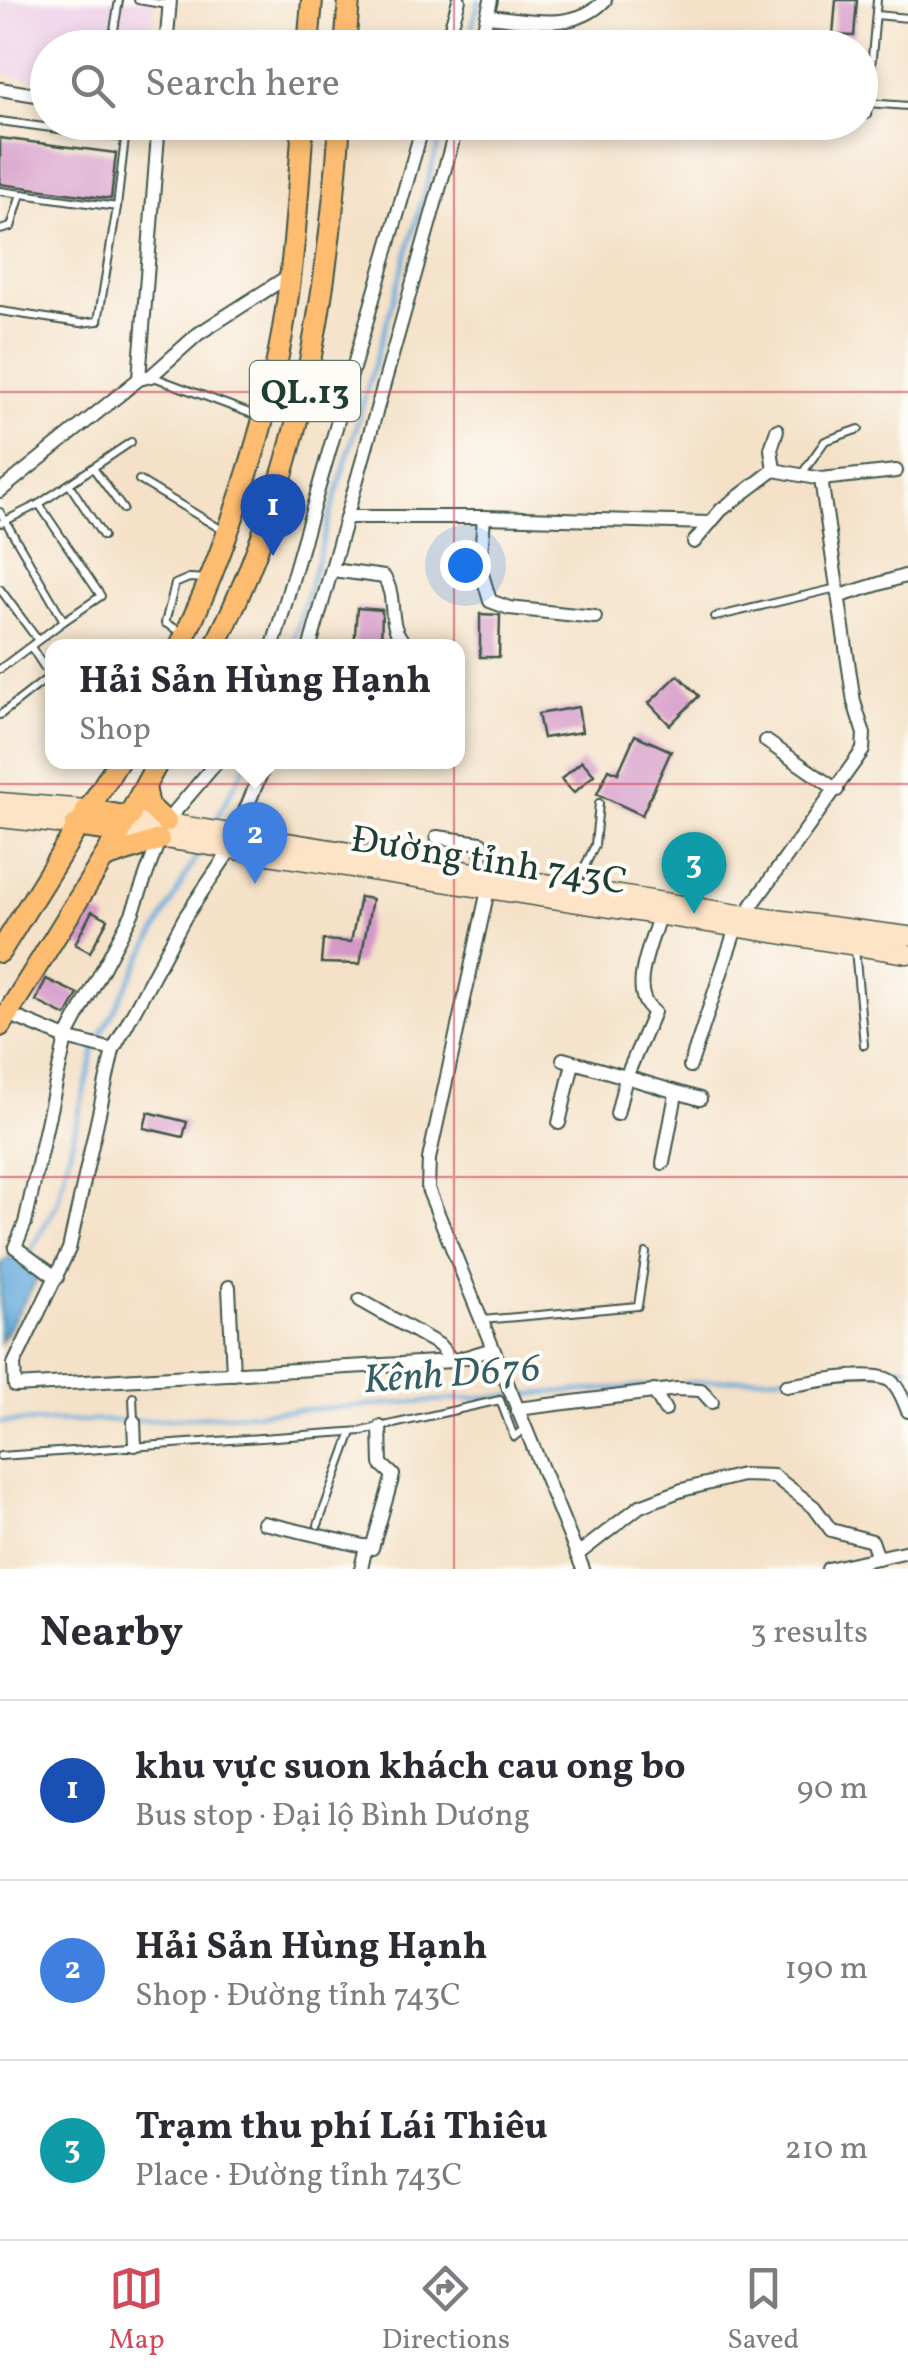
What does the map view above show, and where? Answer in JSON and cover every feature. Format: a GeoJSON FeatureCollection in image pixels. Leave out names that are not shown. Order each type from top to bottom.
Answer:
{"type":"FeatureCollection","features":[{"type":"Feature","properties":{"kind":"highway"},"geometry":{"type":"LineString","coordinates":[[310,30],[312,0]]}},
{"type":"Feature","properties":{"kind":"highway"},"geometry":{"type":"LineString","coordinates":[[347,30],[348,0]]}},
{"type":"Feature","properties":{"kind":"highway","name":"QL.13"},"geometry":{"type":"LineString","coordinates":[[183,639],[225,532],[281,338],[301,140]]}},
{"type":"Feature","properties":{"kind":"highway","name":"QL.13"},"geometry":{"type":"LineString","coordinates":[[218,639],[284,470],[310,369],[332,240],[339,140]]}},
{"type":"Feature","properties":{"kind":"highway"},"geometry":{"type":"LineString","coordinates":[[0,952],[113,769]]}},
{"type":"Feature","properties":{"kind":"highway"},"geometry":{"type":"LineString","coordinates":[[4,1020],[125,825],[154,769]]}},
{"type":"Feature","properties":{"kind":"highway"},"geometry":{"type":"LineString","coordinates":[[104,859],[162,831],[149,806],[145,787]]}},
{"type":"Feature","properties":{"kind":"highway"},"geometry":{"type":"LineString","coordinates":[[80,818],[125,825]]}},
{"type":"Feature","properties":{"kind":"main road"},"geometry":{"type":"LineString","coordinates":[[0,802],[80,818]]}},
{"type":"Feature","properties":{"kind":"main road"},"geometry":{"type":"LineString","coordinates":[[0,818],[80,818]]}},
{"type":"Feature","properties":{"kind":"main road","name":"Đường tỉnh 743C"},"geometry":{"type":"LineString","coordinates":[[125,825],[487,878],[575,886],[855,948],[908,954]]}},
{"type":"Feature","properties":{"kind":"main road","name":"Đường tỉnh 743C"},"geometry":{"type":"LineString","coordinates":[[487,878],[658,919],[908,936]]}},
{"type":"Feature","properties":{"kind":"street"},"geometry":{"type":"LineString","coordinates":[[451,30],[459,0]]}},
{"type":"Feature","properties":{"kind":"street"},"geometry":{"type":"LineString","coordinates":[[483,30],[491,0]]}},
{"type":"Feature","properties":{"kind":"street"},"geometry":{"type":"LineString","coordinates":[[487,16],[566,22],[588,15],[606,0]]}},
{"type":"Feature","properties":{"kind":"street"},"geometry":{"type":"LineString","coordinates":[[168,30],[170,3]]}},
{"type":"Feature","properties":{"kind":"street"},"geometry":{"type":"LineString","coordinates":[[0,88],[30,94]]}},
{"type":"Feature","properties":{"kind":"street"},"geometry":{"type":"LineString","coordinates":[[145,378],[159,140]]}},
{"type":"Feature","properties":{"kind":"street"},"geometry":{"type":"LineString","coordinates":[[275,639],[419,140]]}},
{"type":"Feature","properties":{"kind":"street"},"geometry":{"type":"LineString","coordinates":[[312,639],[453,140]]}},
{"type":"Feature","properties":{"kind":"street"},"geometry":{"type":"LineString","coordinates":[[0,490],[198,334],[290,276]]}},
{"type":"Feature","properties":{"kind":"street"},"geometry":{"type":"LineString","coordinates":[[774,470],[771,449],[777,430]]}},
{"type":"Feature","properties":{"kind":"street"},"geometry":{"type":"LineString","coordinates":[[694,542],[750,485],[774,470],[821,478],[896,471]]}},
{"type":"Feature","properties":{"kind":"street"},"geometry":{"type":"LineString","coordinates":[[690,1066],[740,923],[863,750],[864,734],[854,702],[821,478]]}},
{"type":"Feature","properties":{"kind":"street"},"geometry":{"type":"LineString","coordinates":[[349,516],[710,524]]}},
{"type":"Feature","properties":{"kind":"street"},"geometry":{"type":"LineString","coordinates":[[484,518],[480,567],[490,601],[509,608],[595,617]]}},
{"type":"Feature","properties":{"kind":"street"},"geometry":{"type":"LineString","coordinates":[[333,570],[384,578],[394,593],[392,622],[400,639]]}},
{"type":"Feature","properties":{"kind":"street"},"geometry":{"type":"LineString","coordinates":[[839,592],[908,575]]}},
{"type":"Feature","properties":{"kind":"street"},"geometry":{"type":"LineString","coordinates":[[766,742],[837,790]]}},
{"type":"Feature","properties":{"kind":"street"},"geometry":{"type":"LineString","coordinates":[[57,1278],[15,1248],[26,1223],[66,1038],[132,914],[162,831],[211,769]]}},
{"type":"Feature","properties":{"kind":"street"},"geometry":{"type":"LineString","coordinates":[[263,769],[232,843],[184,916],[112,1050],[76,1222],[57,1278],[14,1364],[15,1386],[453,1361],[495,1355]]}},
{"type":"Feature","properties":{"kind":"street"},"geometry":{"type":"LineString","coordinates":[[437,837],[480,843],[487,878],[429,1158],[428,1190],[580,1562],[640,1506],[682,1490],[742,1475],[774,1476],[814,1507],[831,1530],[872,1541],[878,1558]]}},
{"type":"Feature","properties":{"kind":"street"},"geometry":{"type":"LineString","coordinates":[[616,1114],[626,1077],[654,1012],[646,1006],[641,992],[658,919]]}},
{"type":"Feature","properties":{"kind":"street"},"geometry":{"type":"LineString","coordinates":[[4,1020],[112,1050]]}},
{"type":"Feature","properties":{"kind":"street"},"geometry":{"type":"LineString","coordinates":[[559,1123],[568,1061],[700,1100]]}},
{"type":"Feature","properties":{"kind":"street"},"geometry":{"type":"LineString","coordinates":[[662,1163],[676,1094]]}},
{"type":"Feature","properties":{"kind":"street"},"geometry":{"type":"LineString","coordinates":[[229,1287],[233,1374]]}},
{"type":"Feature","properties":{"kind":"street"},"geometry":{"type":"LineString","coordinates":[[360,1300],[439,1345],[453,1361]]}},
{"type":"Feature","properties":{"kind":"street"},"geometry":{"type":"LineString","coordinates":[[786,1386],[861,1376],[887,1378],[896,1385],[908,1412]]}},
{"type":"Feature","properties":{"kind":"street"},"geometry":{"type":"LineString","coordinates":[[133,1380],[133,1396]]}},
{"type":"Feature","properties":{"kind":"street"},"geometry":{"type":"LineString","coordinates":[[514,1403],[701,1390],[712,1402]]}},
{"type":"Feature","properties":{"kind":"street"},"geometry":{"type":"LineString","coordinates":[[654,1391],[665,1410]]}},
{"type":"Feature","properties":{"kind":"street"},"geometry":{"type":"LineString","coordinates":[[134,1422],[135,1445]]}},
{"type":"Feature","properties":{"kind":"street"},"geometry":{"type":"LineString","coordinates":[[264,1523],[372,1548],[392,1476],[381,1464],[380,1427]]}},
{"type":"Feature","properties":{"kind":"street"},"geometry":{"type":"LineString","coordinates":[[362,1569],[366,1546]]}},
{"type":"Feature","properties":{"kind":"street"},"geometry":{"type":"LineString","coordinates":[[828,1569],[908,1551]]}},
{"type":"Feature","properties":{"kind":"lane"},"geometry":{"type":"LineString","coordinates":[[114,30],[119,0]]}},
{"type":"Feature","properties":{"kind":"lane"},"geometry":{"type":"LineString","coordinates":[[138,0],[170,3]]}},
{"type":"Feature","properties":{"kind":"lane"},"geometry":{"type":"LineString","coordinates":[[875,30],[877,0]]}},
{"type":"Feature","properties":{"kind":"lane"},"geometry":{"type":"LineString","coordinates":[[876,16],[908,18]]}},
{"type":"Feature","properties":{"kind":"lane"},"geometry":{"type":"LineString","coordinates":[[878,104],[908,106]]}},
{"type":"Feature","properties":{"kind":"lane"},"geometry":{"type":"LineString","coordinates":[[0,121],[30,125]]}},
{"type":"Feature","properties":{"kind":"lane"},"geometry":{"type":"LineString","coordinates":[[0,311],[80,323],[98,321],[125,140]]}},
{"type":"Feature","properties":{"kind":"lane"},"geometry":{"type":"LineString","coordinates":[[0,191],[116,207]]}},
{"type":"Feature","properties":{"kind":"lane"},"geometry":{"type":"LineString","coordinates":[[0,230],[11,227],[21,194]]}},
{"type":"Feature","properties":{"kind":"lane"},"geometry":{"type":"LineString","coordinates":[[145,378],[261,418]]}},
{"type":"Feature","properties":{"kind":"lane"},"geometry":{"type":"LineString","coordinates":[[801,476],[820,446],[859,429]]}},
{"type":"Feature","properties":{"kind":"lane"},"geometry":{"type":"LineString","coordinates":[[2,522],[38,504],[131,442]]}},
{"type":"Feature","properties":{"kind":"lane"},"geometry":{"type":"LineString","coordinates":[[92,468],[122,509]]}},
{"type":"Feature","properties":{"kind":"lane"},"geometry":{"type":"LineString","coordinates":[[139,480],[225,532]]}},
{"type":"Feature","properties":{"kind":"lane"},"geometry":{"type":"LineString","coordinates":[[69,484],[103,536]]}},
{"type":"Feature","properties":{"kind":"lane"},"geometry":{"type":"LineString","coordinates":[[0,669],[100,596],[38,504]]}},
{"type":"Feature","properties":{"kind":"lane"},"geometry":{"type":"LineString","coordinates":[[0,512],[2,522],[64,621]]}},
{"type":"Feature","properties":{"kind":"lane"},"geometry":{"type":"LineString","coordinates":[[0,589],[37,639]]}},
{"type":"Feature","properties":{"kind":"lane"},"geometry":{"type":"LineString","coordinates":[[715,616],[839,592]]}},
{"type":"Feature","properties":{"kind":"lane"},"geometry":{"type":"LineString","coordinates":[[31,647],[45,668]]}},
{"type":"Feature","properties":{"kind":"lane"},"geometry":{"type":"LineString","coordinates":[[0,650],[8,662]]}},
{"type":"Feature","properties":{"kind":"lane"},"geometry":{"type":"LineString","coordinates":[[0,715],[45,680]]}},
{"type":"Feature","properties":{"kind":"lane"},"geometry":{"type":"LineString","coordinates":[[575,886],[595,845],[599,802]]}},
{"type":"Feature","properties":{"kind":"lane"},"geometry":{"type":"LineString","coordinates":[[855,948],[864,1046]]}},
{"type":"Feature","properties":{"kind":"lane"},"geometry":{"type":"LineString","coordinates":[[481,1320],[640,1306],[646,1253]]}},
{"type":"Feature","properties":{"kind":"lane"},"geometry":{"type":"LineString","coordinates":[[133,1396],[134,1422]]}},
{"type":"Feature","properties":{"kind":"lane"},"geometry":{"type":"LineString","coordinates":[[0,1456],[352,1432],[500,1400],[514,1436],[525,1428]]}},
{"type":"Feature","properties":{"kind":"lane"},"geometry":{"type":"LineString","coordinates":[[318,1525],[352,1432]]}},
{"type":"Feature","properties":{"kind":"shaded area"},"geometry":{"type":"Polygon","coordinates":[[[0,0],[154,0],[151,30],[30,30],[30,79],[0,73],[0,0]]]}},
{"type":"Feature","properties":{"kind":"water"},"geometry":{"type":"Polygon","coordinates":[[[17,1250],[45,1266],[0,1343],[0,1265],[17,1250]]]}},
{"type":"Feature","properties":{"kind":"building"},"geometry":{"type":"Polygon","coordinates":[[[836,0],[857,0],[854,30],[833,30],[836,0]]]}},
{"type":"Feature","properties":{"kind":"building"},"geometry":{"type":"Polygon","coordinates":[[[0,138],[116,153],[111,199],[0,184],[0,138]]]}},
{"type":"Feature","properties":{"kind":"building"},"geometry":{"type":"Polygon","coordinates":[[[357,608],[382,610],[381,639],[355,639],[357,608]]]}},
{"type":"Feature","properties":{"kind":"building"},"geometry":{"type":"Polygon","coordinates":[[[480,614],[500,615],[499,657],[480,657],[480,614]]]}},
{"type":"Feature","properties":{"kind":"building"},"geometry":{"type":"Polygon","coordinates":[[[678,675],[699,696],[670,725],[649,703],[678,675]]]}},
{"type":"Feature","properties":{"kind":"building"},"geometry":{"type":"Polygon","coordinates":[[[578,707],[582,732],[543,738],[538,714],[578,707]]]}},
{"type":"Feature","properties":{"kind":"building"},"geometry":{"type":"Polygon","coordinates":[[[635,735],[671,751],[642,815],[597,794],[609,769],[618,773],[635,735]]]}},
{"type":"Feature","properties":{"kind":"building"},"geometry":{"type":"Polygon","coordinates":[[[582,761],[594,775],[574,793],[561,779],[582,761]]]}},
{"type":"Feature","properties":{"kind":"building"},"geometry":{"type":"Polygon","coordinates":[[[360,897],[372,899],[360,964],[321,963],[323,940],[351,942],[360,897]]]}},
{"type":"Feature","properties":{"kind":"building"},"geometry":{"type":"Polygon","coordinates":[[[92,911],[108,919],[90,952],[75,944],[92,911]]]}},
{"type":"Feature","properties":{"kind":"building"},"geometry":{"type":"Polygon","coordinates":[[[46,979],[78,994],[66,1016],[36,1001],[46,979]]]}},
{"type":"Feature","properties":{"kind":"building"},"geometry":{"type":"Polygon","coordinates":[[[148,1112],[187,1122],[183,1137],[144,1128],[148,1112]]]}},
{"type":"Feature","properties":{"kind":"waterway"},"geometry":{"type":"LineString","coordinates":[[472,30],[479,0]]}},
{"type":"Feature","properties":{"kind":"waterway"},"geometry":{"type":"LineString","coordinates":[[294,639],[440,140]]}},
{"type":"Feature","properties":{"kind":"waterway"},"geometry":{"type":"LineString","coordinates":[[214,823],[243,769]]}},
{"type":"Feature","properties":{"kind":"waterway"},"geometry":{"type":"LineString","coordinates":[[30,1252],[57,1204],[95,1046],[200,849]]}},
{"type":"Feature","properties":{"kind":"waterway","name":"Kênh D676"},"geometry":{"type":"LineString","coordinates":[[858,1370],[908,1367]]}},
{"type":"Feature","properties":{"kind":"waterway","name":"Kênh D676"},"geometry":{"type":"LineString","coordinates":[[683,1383],[838,1372]]}},
{"type":"Feature","properties":{"kind":"waterway","name":"Kênh D676"},"geometry":{"type":"LineString","coordinates":[[0,1422],[154,1420],[664,1385]]}},
{"type":"Feature","properties":{"kind":"place","name":"khu vực suon khách cau ong bo"},"geometry":{"type":"Point","coordinates":[273,556]}},
{"type":"Feature","properties":{"kind":"place","name":"Hải Sản Hùng Hạnh"},"geometry":{"type":"Point","coordinates":[255,884]}},
{"type":"Feature","properties":{"kind":"place","name":"Trạm thu phí Lái Thiêu"},"geometry":{"type":"Point","coordinates":[694,914]}}]}
